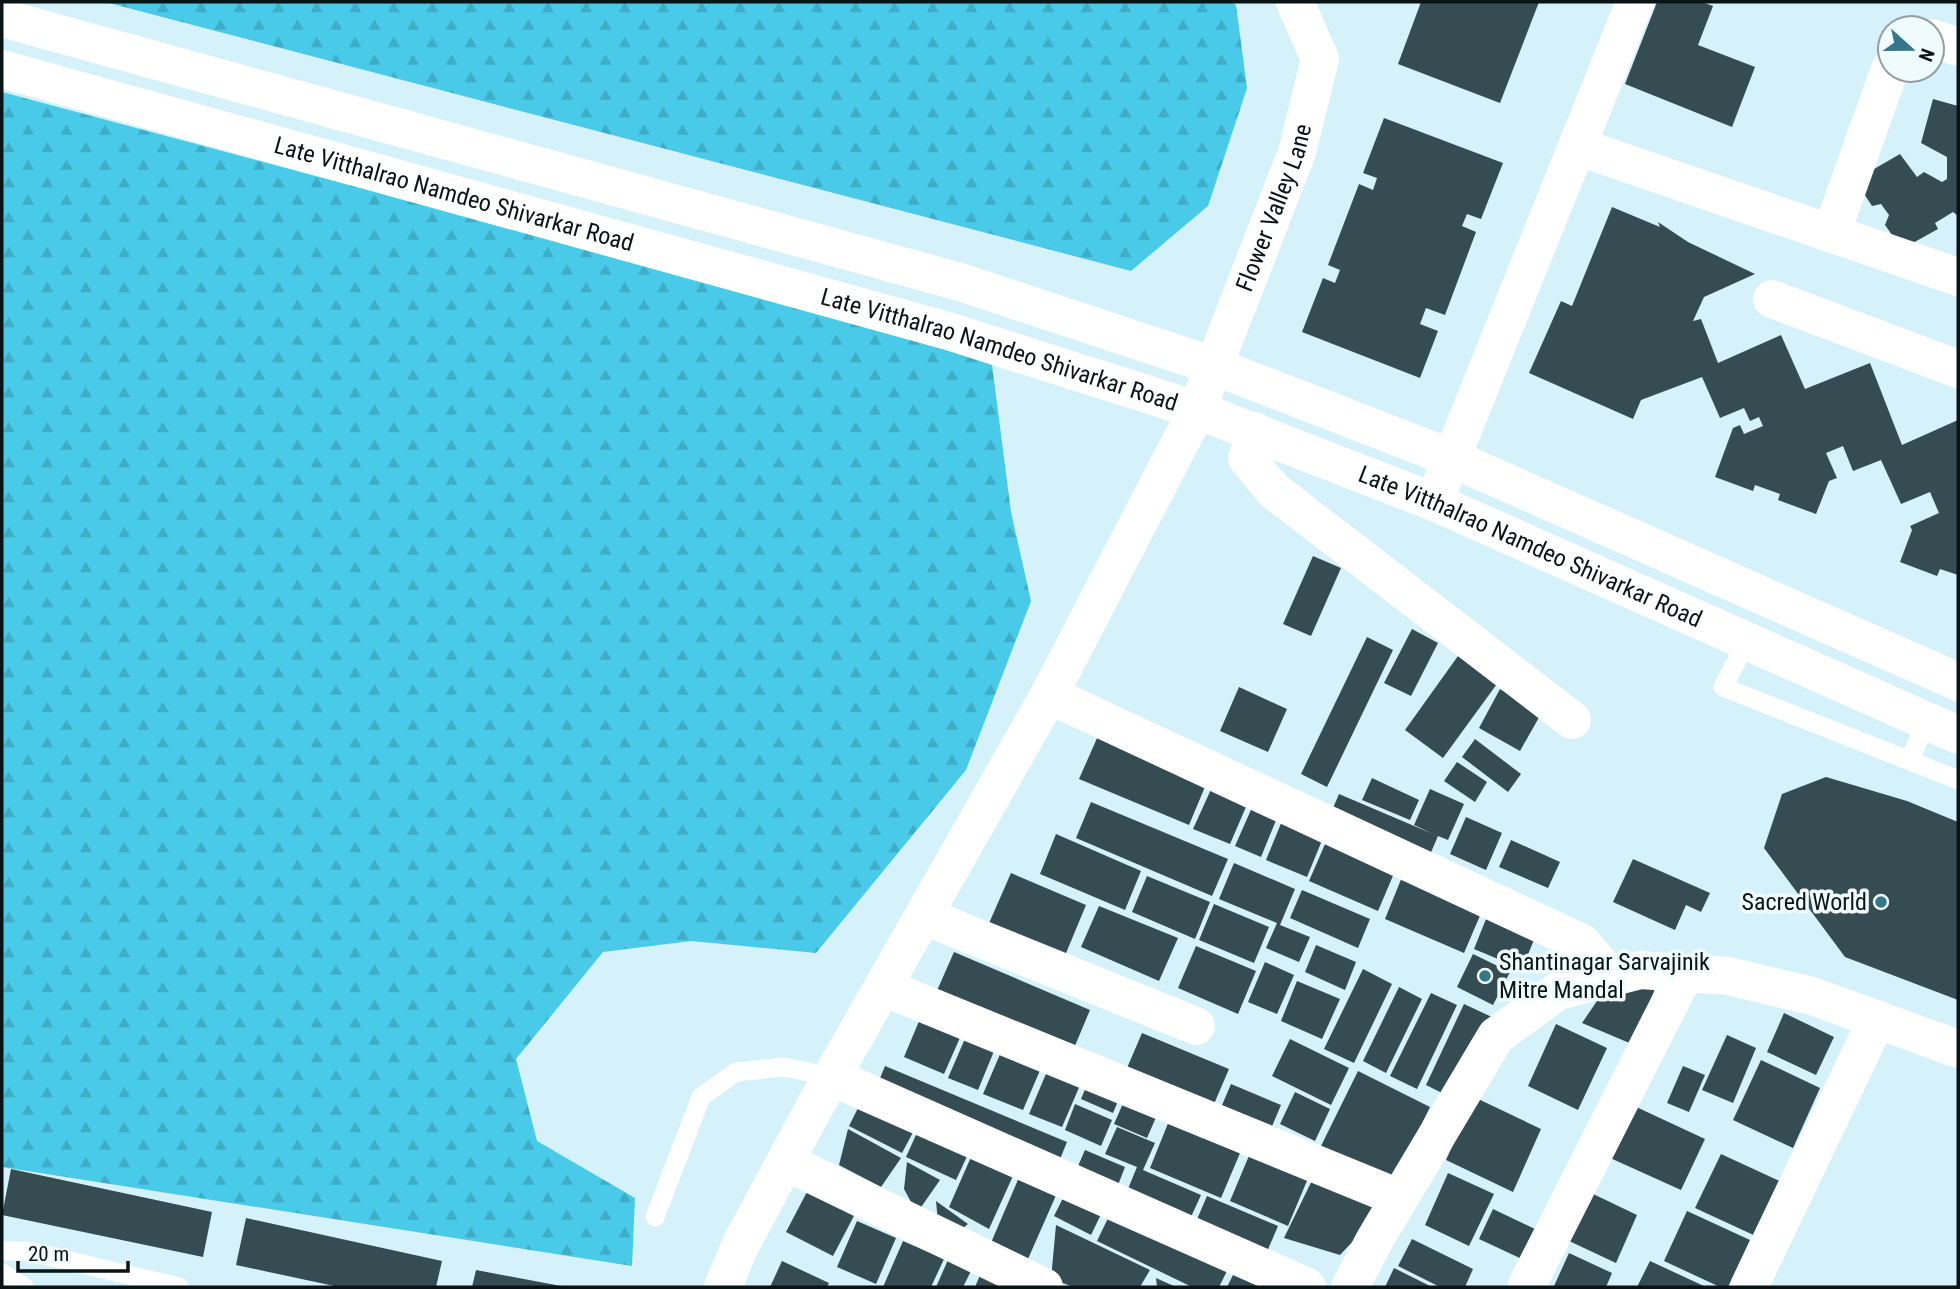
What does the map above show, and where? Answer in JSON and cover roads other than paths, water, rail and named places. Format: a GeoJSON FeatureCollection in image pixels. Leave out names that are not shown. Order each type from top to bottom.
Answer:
{"type":"FeatureCollection","features":[{"type":"Feature","properties":{"kind":"street","name":"Flower Valley Lane"},"geometry":{"type":"LineString","coordinates":[[723,1287],[740,1246],[832,1077],[1049,695],[1197,410],[1297,152],[1320,60],[1295,2]]}},
{"type":"Feature","properties":{"kind":"street"},"geometry":{"type":"LineString","coordinates":[[1434,502],[1579,147],[1635,2]]}},
{"type":"Feature","properties":{"kind":"street","name":"Late Vitthalrao Namdeo Shivarkar Road"},"geometry":{"type":"LineString","coordinates":[[2,18],[960,282],[1214,366],[1451,458],[1958,682]]}},
{"type":"Feature","properties":{"kind":"street","name":"Late Vitthalrao Namdeo Shivarkar Road"},"geometry":{"type":"LineString","coordinates":[[2,69],[948,331],[1197,410],[1434,502],[1943,728]]}},
{"type":"Feature","properties":{"kind":"street"},"geometry":{"type":"LineString","coordinates":[[1831,234],[1885,84]]}},
{"type":"Feature","properties":{"kind":"street"},"geometry":{"type":"LineString","coordinates":[[1579,147],[1958,277]]}},
{"type":"Feature","properties":{"kind":"street"},"geometry":{"type":"LineString","coordinates":[[1772,299],[1958,369]]}},
{"type":"Feature","properties":{"kind":"street"},"geometry":{"type":"LineString","coordinates":[[1255,431],[1247,458],[1273,490],[1572,720]]}},
{"type":"Feature","properties":{"kind":"street"},"geometry":{"type":"LineString","coordinates":[[1049,695],[1582,943],[1611,977]]}},
{"type":"Feature","properties":{"kind":"street"},"geometry":{"type":"LineString","coordinates":[[923,916],[1196,1026]]}},
{"type":"Feature","properties":{"kind":"street"},"geometry":{"type":"LineString","coordinates":[[1350,1287],[1399,1198],[1496,1036],[1558,991],[1640,970],[1728,976],[1800,993],[1958,1049]]}},
{"type":"Feature","properties":{"kind":"street"},"geometry":{"type":"LineString","coordinates":[[1526,1287],[1685,973]]}},
{"type":"Feature","properties":{"kind":"street"},"geometry":{"type":"LineString","coordinates":[[883,988],[1399,1198]]}},
{"type":"Feature","properties":{"kind":"street"},"geometry":{"type":"LineString","coordinates":[[1749,1287],[1877,1019]]}},
{"type":"Feature","properties":{"kind":"street"},"geometry":{"type":"LineString","coordinates":[[832,1077],[1307,1287]]}},
{"type":"Feature","properties":{"kind":"street"},"geometry":{"type":"LineString","coordinates":[[786,1162],[1044,1287]]}},
{"type":"Feature","properties":{"kind":"lane"},"geometry":{"type":"LineString","coordinates":[[1747,641],[1723,687],[1958,780]]}},
{"type":"Feature","properties":{"kind":"lane"},"geometry":{"type":"LineString","coordinates":[[1910,759],[1943,728]]}},
{"type":"Feature","properties":{"kind":"lane"},"geometry":{"type":"LineString","coordinates":[[655,1217],[701,1097],[736,1072],[784,1067],[832,1077]]}},
{"type":"Feature","properties":{"kind":"lane"},"geometry":{"type":"LineString","coordinates":[[2,1251],[28,1251],[179,1287]]}},
{"type":"Feature","properties":{"kind":"lane"},"geometry":{"type":"LineString","coordinates":[[2,1273],[24,1287]]}},
{"type":"Feature","properties":{"kind":"place","name":"Sacred World"},"geometry":{"type":"Point","coordinates":[1881,902]}},
{"type":"Feature","properties":{"kind":"place","name":"Shantinagar Sarvajinik Mitre Mandal"},"geometry":{"type":"Point","coordinates":[1485,976]}}]}
